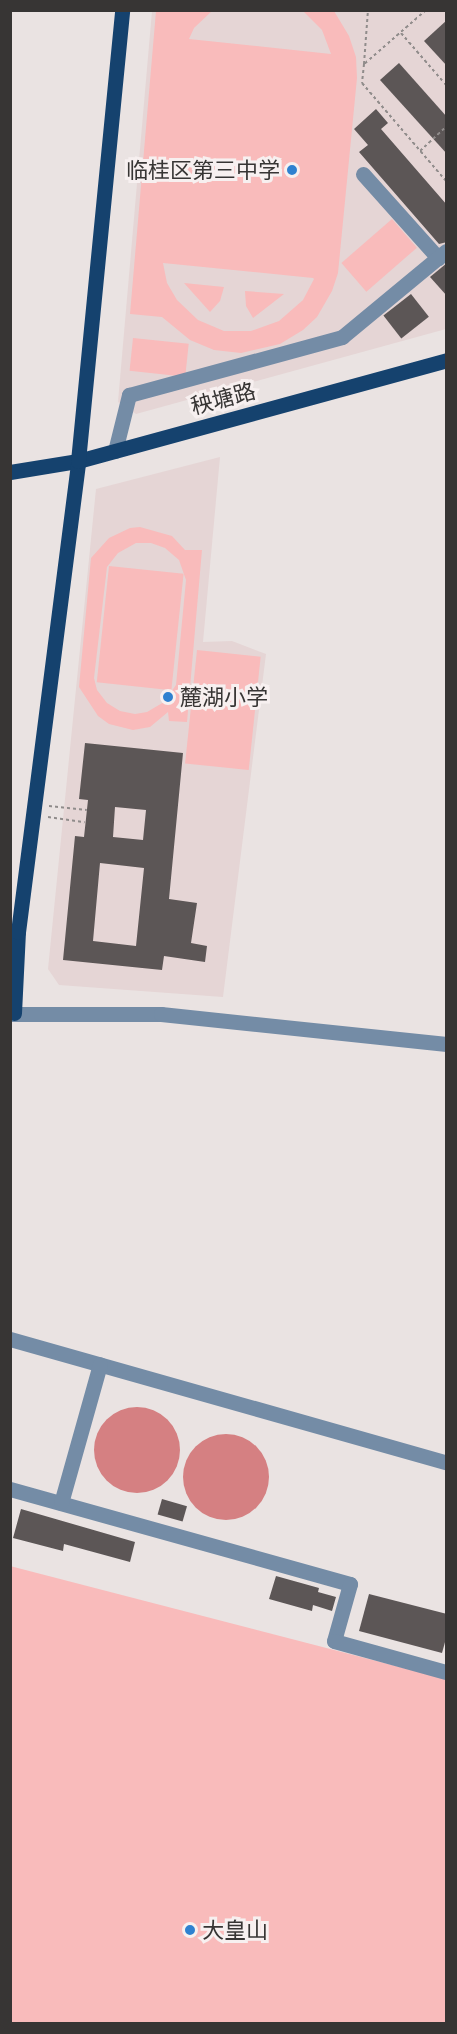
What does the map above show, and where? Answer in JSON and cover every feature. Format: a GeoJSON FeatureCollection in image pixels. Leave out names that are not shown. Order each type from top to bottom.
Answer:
{"type":"FeatureCollection","features":[{"type":"Feature","properties":{"kind":"main road"},"geometry":{"type":"LineString","coordinates":[[12,1013],[18,932],[78,461],[122,10]]}},
{"type":"Feature","properties":{"kind":"main road","name":"秧塘路"},"geometry":{"type":"LineString","coordinates":[[10,472],[78,461],[447,360]]}},
{"type":"Feature","properties":{"kind":"street"},"geometry":{"type":"LineString","coordinates":[[115,451],[129,395],[342,337],[442,255],[363,174]]}},
{"type":"Feature","properties":{"kind":"street"},"geometry":{"type":"LineString","coordinates":[[12,1013],[161,1014],[447,1044]]}},
{"type":"Feature","properties":{"kind":"street"},"geometry":{"type":"LineString","coordinates":[[10,1339],[447,1462]]}},
{"type":"Feature","properties":{"kind":"street"},"geometry":{"type":"LineString","coordinates":[[62,1503],[100,1364]]}},
{"type":"Feature","properties":{"kind":"street"},"geometry":{"type":"LineString","coordinates":[[10,1489],[350,1584],[334,1641],[447,1672]]}},
{"type":"Feature","properties":{"kind":"path"},"geometry":{"type":"LineString","coordinates":[[368,10],[362,83],[447,180]]}},
{"type":"Feature","properties":{"kind":"path"},"geometry":{"type":"LineString","coordinates":[[364,64],[426,10]]}},
{"type":"Feature","properties":{"kind":"path"},"geometry":{"type":"LineString","coordinates":[[401,33],[447,85]]}},
{"type":"Feature","properties":{"kind":"path"},"geometry":{"type":"LineString","coordinates":[[420,151],[447,127]]}},
{"type":"Feature","properties":{"kind":"path"},"geometry":{"type":"LineString","coordinates":[[34,810],[87,810]]}},
{"type":"Feature","properties":{"kind":"path"},"geometry":{"type":"LineString","coordinates":[[34,810],[86,822]]}},
{"type":"Feature","properties":{"kind":"shaded area"},"geometry":{"type":"Polygon","coordinates":[[[302,10],[334,11],[349,36],[356,57],[357,78],[338,273],[332,291],[317,317],[303,330],[280,344],[241,353],[214,350],[190,340],[162,317],[130,314],[156,11],[212,11],[194,28],[189,39],[331,54],[322,30],[302,10]],[[163,263],[167,283],[177,300],[198,320],[224,331],[251,331],[279,321],[303,300],[313,278],[163,263]]]}},
{"type":"Feature","properties":{"kind":"shaded area","name":"临桂区第三中学"},"geometry":{"type":"Polygon","coordinates":[[[152,11],[446,11],[446,329],[136,414],[118,402],[152,11]]]}},
{"type":"Feature","properties":{"kind":"shaded area"},"geometry":{"type":"Polygon","coordinates":[[[392,219],[417,248],[366,292],[341,263],[392,219]]]}},
{"type":"Feature","properties":{"kind":"shaded area"},"geometry":{"type":"Polygon","coordinates":[[[184,283],[224,287],[220,301],[210,312],[184,283]]]}},
{"type":"Feature","properties":{"kind":"shaded area"},"geometry":{"type":"Polygon","coordinates":[[[245,291],[284,294],[253,318],[246,306],[245,291]]]}},
{"type":"Feature","properties":{"kind":"shaded area"},"geometry":{"type":"Polygon","coordinates":[[[133,338],[189,344],[185,377],[130,371],[133,338]]]}},
{"type":"Feature","properties":{"kind":"shaded area","name":"麓湖小学"},"geometry":{"type":"Polygon","coordinates":[[[220,457],[203,642],[232,641],[266,654],[223,997],[59,985],[48,969],[96,489],[220,457]]]}},
{"type":"Feature","properties":{"kind":"shaded area"},"geometry":{"type":"Polygon","coordinates":[[[140,527],[172,536],[185,550],[202,550],[187,722],[169,721],[168,712],[150,727],[133,730],[109,724],[98,716],[79,687],[91,558],[109,538],[130,528],[140,527]],[[136,543],[118,553],[107,567],[94,678],[97,690],[107,703],[120,711],[135,714],[147,712],[164,702],[176,685],[186,580],[179,560],[165,548],[151,543],[136,543]]]}},
{"type":"Feature","properties":{"kind":"shaded area"},"geometry":{"type":"Polygon","coordinates":[[[109,566],[184,574],[171,690],[97,682],[109,566]]]}},
{"type":"Feature","properties":{"kind":"shaded area"},"geometry":{"type":"Polygon","coordinates":[[[197,650],[261,657],[249,770],[185,763],[197,650]]]}},
{"type":"Feature","properties":{"kind":"shaded area"},"geometry":{"type":"Polygon","coordinates":[[[137,1407],[161,1414],[173,1426],[180,1450],[173,1474],[161,1486],[137,1493],[113,1486],[101,1474],[94,1450],[101,1426],[113,1414],[137,1407]]]}},
{"type":"Feature","properties":{"kind":"shaded area"},"geometry":{"type":"Polygon","coordinates":[[[226,1434],[250,1441],[262,1453],[269,1477],[262,1501],[250,1513],[226,1520],[202,1513],[190,1501],[183,1477],[190,1453],[202,1441],[226,1434]]]}},
{"type":"Feature","properties":{"kind":"shaded area"},"geometry":{"type":"Polygon","coordinates":[[[10,1566],[446,1679],[446,2023],[11,2023],[10,1566]]]}},
{"type":"Feature","properties":{"kind":"building"},"geometry":{"type":"Polygon","coordinates":[[[447,20],[447,66],[424,41],[447,20]]]}},
{"type":"Feature","properties":{"kind":"building"},"geometry":{"type":"Polygon","coordinates":[[[399,63],[447,117],[447,154],[380,80],[399,63]]]}},
{"type":"Feature","properties":{"kind":"building"},"geometry":{"type":"Polygon","coordinates":[[[376,109],[388,123],[381,129],[447,205],[447,242],[439,244],[359,152],[368,145],[354,129],[376,109]]]}},
{"type":"Feature","properties":{"kind":"building"},"geometry":{"type":"Polygon","coordinates":[[[447,263],[447,296],[430,277],[447,263]]]}},
{"type":"Feature","properties":{"kind":"building"},"geometry":{"type":"Polygon","coordinates":[[[411,294],[429,317],[401,338],[383,316],[411,294]]]}},
{"type":"Feature","properties":{"kind":"building"},"geometry":{"type":"Polygon","coordinates":[[[85,743],[183,753],[169,899],[197,903],[191,943],[207,946],[205,962],[164,956],[162,970],[63,960],[75,836],[84,837],[88,800],[79,799],[85,743]],[[115,807],[113,837],[143,840],[146,810],[115,807]],[[100,863],[93,941],[136,946],[144,868],[100,863]]]}},
{"type":"Feature","properties":{"kind":"building"},"geometry":{"type":"Polygon","coordinates":[[[162,1499],[187,1506],[183,1522],[158,1514],[162,1499]]]}},
{"type":"Feature","properties":{"kind":"building"},"geometry":{"type":"Polygon","coordinates":[[[21,1509],[135,1542],[130,1562],[64,1544],[63,1551],[13,1538],[21,1509]]]}},
{"type":"Feature","properties":{"kind":"building"},"geometry":{"type":"Polygon","coordinates":[[[276,1576],[319,1588],[318,1592],[336,1597],[332,1611],[313,1605],[312,1611],[269,1599],[276,1576]]]}},
{"type":"Feature","properties":{"kind":"building"},"geometry":{"type":"Polygon","coordinates":[[[369,1594],[447,1614],[447,1635],[442,1653],[359,1631],[369,1594]]]}},
{"type":"Feature","properties":{"kind":"place","name":"临桂区第三中学"},"geometry":{"type":"Point","coordinates":[292,170]}},
{"type":"Feature","properties":{"kind":"place","name":"麓湖小学"},"geometry":{"type":"Point","coordinates":[168,697]}},
{"type":"Feature","properties":{"kind":"place","name":"大皇山"},"geometry":{"type":"Point","coordinates":[190,1930]}}]}
